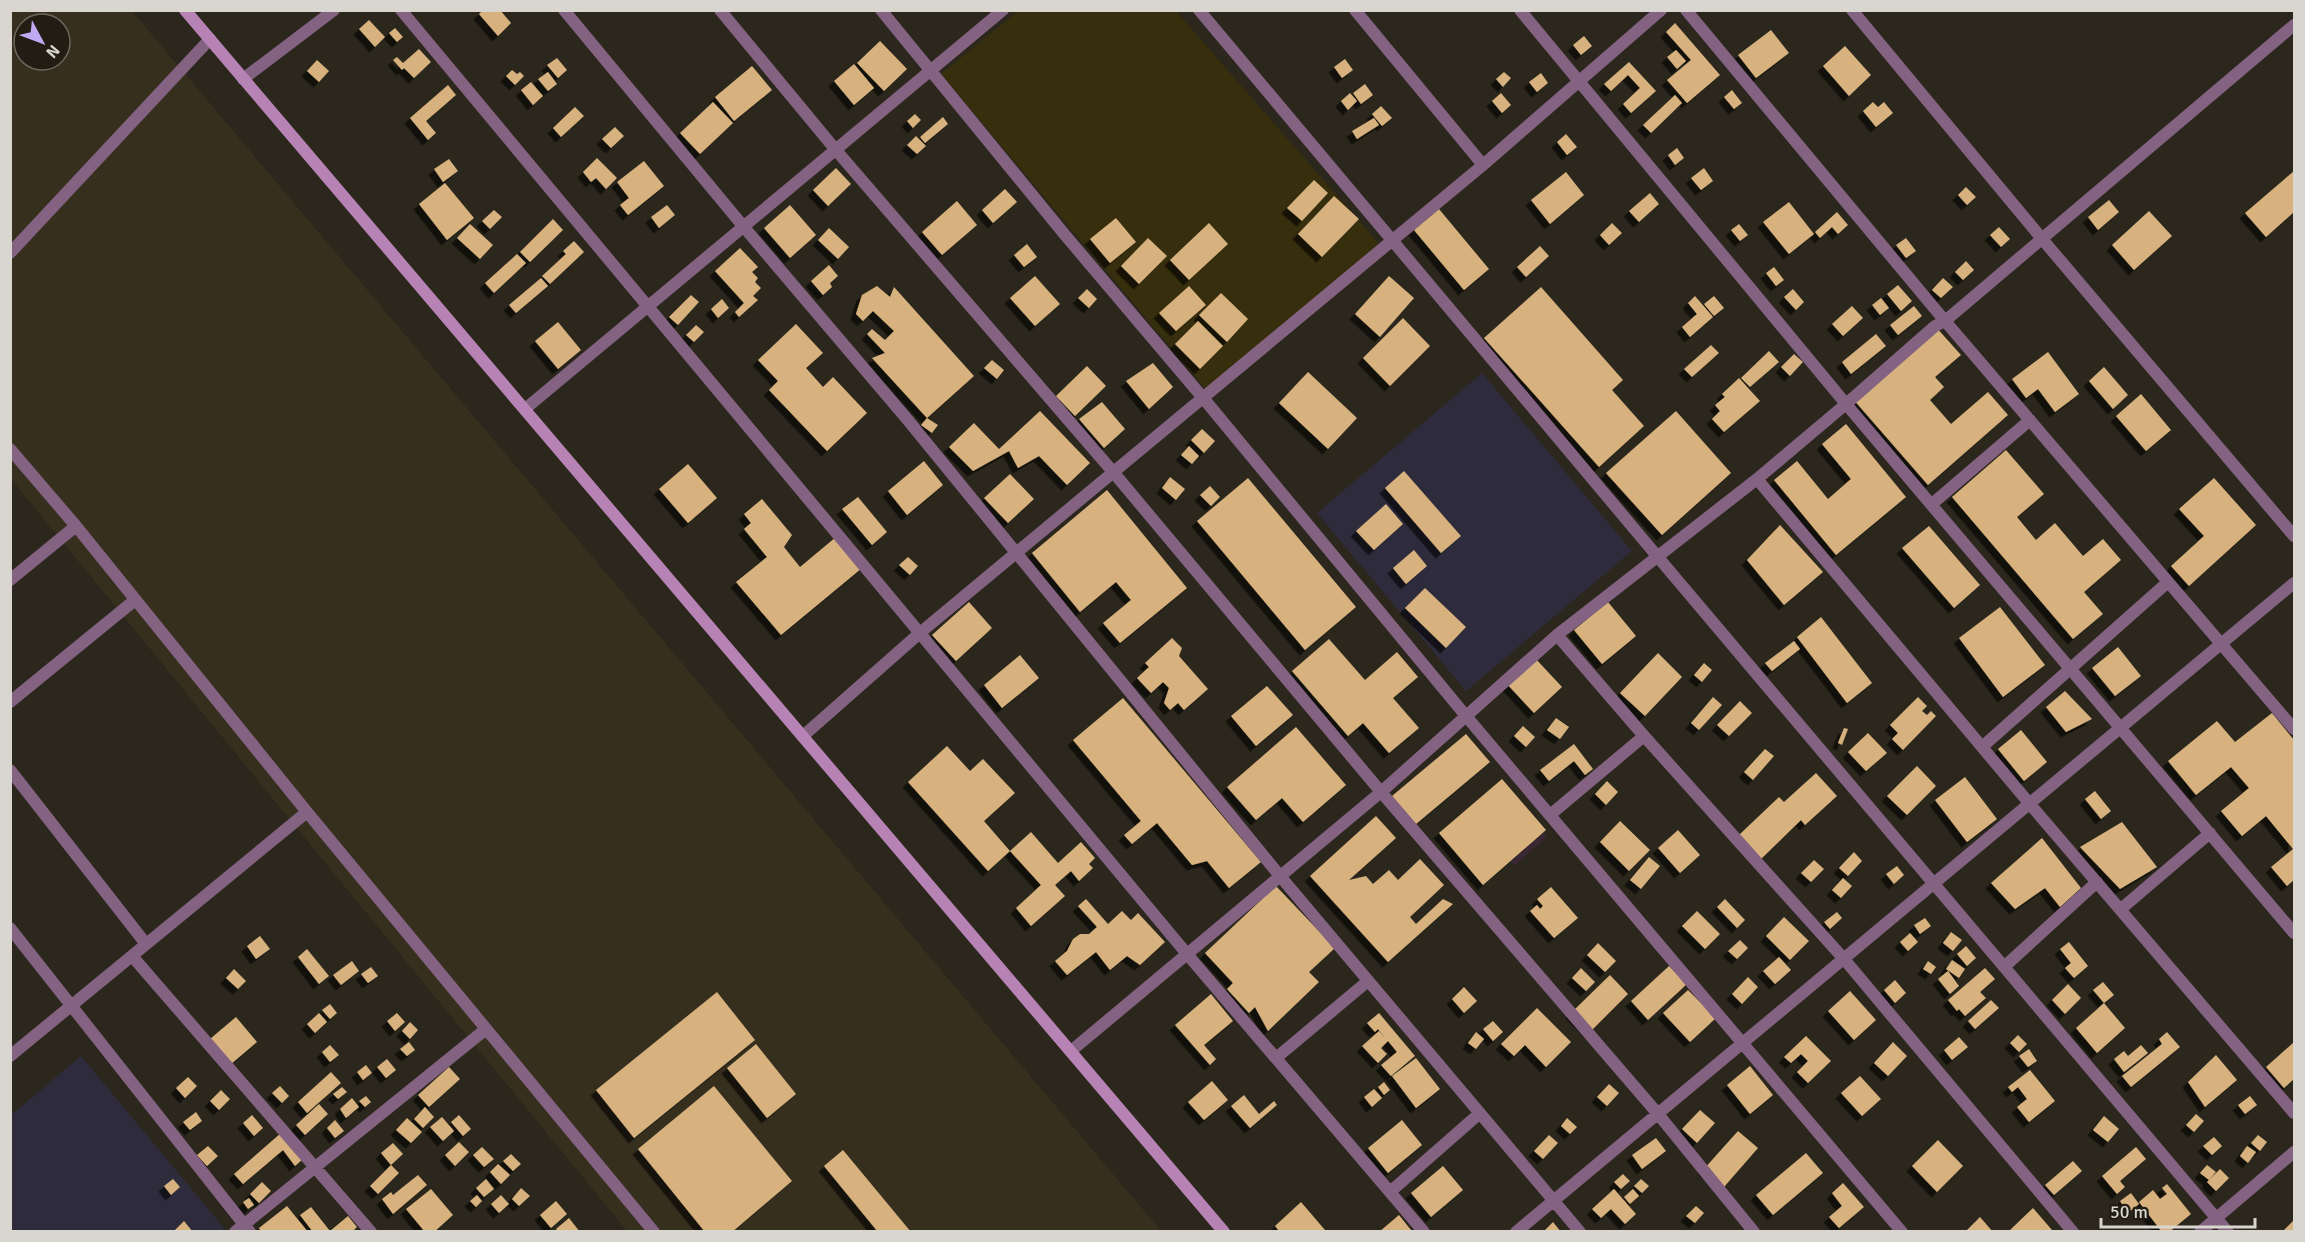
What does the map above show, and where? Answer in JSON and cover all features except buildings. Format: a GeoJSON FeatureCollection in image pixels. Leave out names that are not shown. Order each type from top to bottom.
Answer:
{"type":"FeatureCollection","features":[{"type":"Feature","properties":{"kind":"street"},"geometry":{"type":"LineString","coordinates":[[185,10],[1224,1232]]}},
{"type":"Feature","properties":{"kind":"street"},"geometry":{"type":"LineString","coordinates":[[243,79],[334,10]]}},
{"type":"Feature","properties":{"kind":"street"},"geometry":{"type":"LineString","coordinates":[[401,10],[1187,954],[1424,1232]]}},
{"type":"Feature","properties":{"kind":"street"},"geometry":{"type":"LineString","coordinates":[[564,10],[742,226],[907,419],[1280,876],[1580,1232]]}},
{"type":"Feature","properties":{"kind":"street"},"geometry":{"type":"LineString","coordinates":[[720,10],[835,149],[1114,473],[1381,792],[1658,1114],[1754,1232]]}},
{"type":"Feature","properties":{"kind":"street"},"geometry":{"type":"LineString","coordinates":[[881,10],[1065,235],[1466,716],[1902,1232]]}},
{"type":"Feature","properties":{"kind":"street"},"geometry":{"type":"LineString","coordinates":[[525,409],[1003,10]]}},
{"type":"Feature","properties":{"kind":"street"},"geometry":{"type":"LineString","coordinates":[[1199,10],[1656,556],[2228,1232]]}},
{"type":"Feature","properties":{"kind":"street"},"geometry":{"type":"LineString","coordinates":[[1355,10],[1483,165]]}},
{"type":"Feature","properties":{"kind":"street"},"geometry":{"type":"LineString","coordinates":[[1520,10],[1846,404],[2295,933]]}},
{"type":"Feature","properties":{"kind":"street"},"geometry":{"type":"LineString","coordinates":[[803,736],[921,632],[1483,165],[1661,10]]}},
{"type":"Feature","properties":{"kind":"street"},"geometry":{"type":"LineString","coordinates":[[1686,10],[1946,321],[2295,729]]}},
{"type":"Feature","properties":{"kind":"street"},"geometry":{"type":"LineString","coordinates":[[1852,10],[2043,240],[2295,536]]}},
{"type":"Feature","properties":{"kind":"street"},"geometry":{"type":"LineString","coordinates":[[1071,1051],[1381,792],[1557,634],[1757,479],[1935,326],[1946,321],[2043,240],[2295,25]]}},
{"type":"Feature","properties":{"kind":"street"},"geometry":{"type":"LineString","coordinates":[[10,253],[210,39]]}},
{"type":"Feature","properties":{"kind":"street"},"geometry":{"type":"LineString","coordinates":[[1932,504],[2030,420]]}},
{"type":"Feature","properties":{"kind":"street"},"geometry":{"type":"LineString","coordinates":[[10,449],[76,526],[307,812],[654,1232]]}},
{"type":"Feature","properties":{"kind":"street"},"geometry":{"type":"LineString","coordinates":[[1757,479],[2030,804],[2295,1113]]}},
{"type":"Feature","properties":{"kind":"street"},"geometry":{"type":"LineString","coordinates":[[10,580],[76,526]]}},
{"type":"Feature","properties":{"kind":"street"},"geometry":{"type":"LineString","coordinates":[[1982,747],[2168,582]]}},
{"type":"Feature","properties":{"kind":"street"},"geometry":{"type":"LineString","coordinates":[[1516,1232],[2295,583]]}},
{"type":"Feature","properties":{"kind":"street"},"geometry":{"type":"LineString","coordinates":[[10,702],[135,600]]}},
{"type":"Feature","properties":{"kind":"street"},"geometry":{"type":"LineString","coordinates":[[1557,634],[1644,736],[1844,959],[2073,1232]]}},
{"type":"Feature","properties":{"kind":"street"},"geometry":{"type":"LineString","coordinates":[[1550,815],[1644,736]]}},
{"type":"Feature","properties":{"kind":"street"},"geometry":{"type":"LineString","coordinates":[[10,770],[146,944]]}},
{"type":"Feature","properties":{"kind":"street"},"geometry":{"type":"LineString","coordinates":[[10,1056],[307,812]]}},
{"type":"Feature","properties":{"kind":"street"},"geometry":{"type":"LineString","coordinates":[[2121,909],[2210,833]]}},
{"type":"Feature","properties":{"kind":"street"},"geometry":{"type":"LineString","coordinates":[[2004,967],[2097,882]]}},
{"type":"Feature","properties":{"kind":"street"},"geometry":{"type":"LineString","coordinates":[[10,928],[72,1005],[243,1229],[315,1166],[486,1029]]}},
{"type":"Feature","properties":{"kind":"street"},"geometry":{"type":"LineString","coordinates":[[132,956],[371,1232]]}},
{"type":"Feature","properties":{"kind":"street"},"geometry":{"type":"LineString","coordinates":[[1276,1058],[1368,981]]}},
{"type":"Feature","properties":{"kind":"street"},"geometry":{"type":"LineString","coordinates":[[1390,1192],[1480,1113]]}},
{"type":"Feature","properties":{"kind":"street"},"geometry":{"type":"LineString","coordinates":[[2200,1232],[2295,1152]]}},
{"type":"Feature","properties":{"kind":"shaded area"},"geometry":{"type":"Polygon","coordinates":[[[10,11],[132,11],[1161,1231],[627,1231],[11,479],[10,11]]]}},
{"type":"Feature","properties":{"kind":"shaded area"},"geometry":{"type":"Polygon","coordinates":[[[1482,373],[1632,551],[1466,691],[1317,513],[1482,373]]]}},
{"type":"Feature","properties":{"kind":"shaded area"},"geometry":{"type":"Polygon","coordinates":[[[1540,829],[1547,837],[1514,866],[1496,844],[1540,829]]]}},
{"type":"Feature","properties":{"kind":"shaded area"},"geometry":{"type":"Polygon","coordinates":[[[81,1056],[225,1229],[222,1232],[11,1232],[11,1115],[81,1056]]]}},
{"type":"Feature","properties":{"kind":"sand"},"geometry":{"type":"Polygon","coordinates":[[[1018,11],[1176,11],[1380,245],[1208,392],[941,74],[1018,11]]]}}]}
